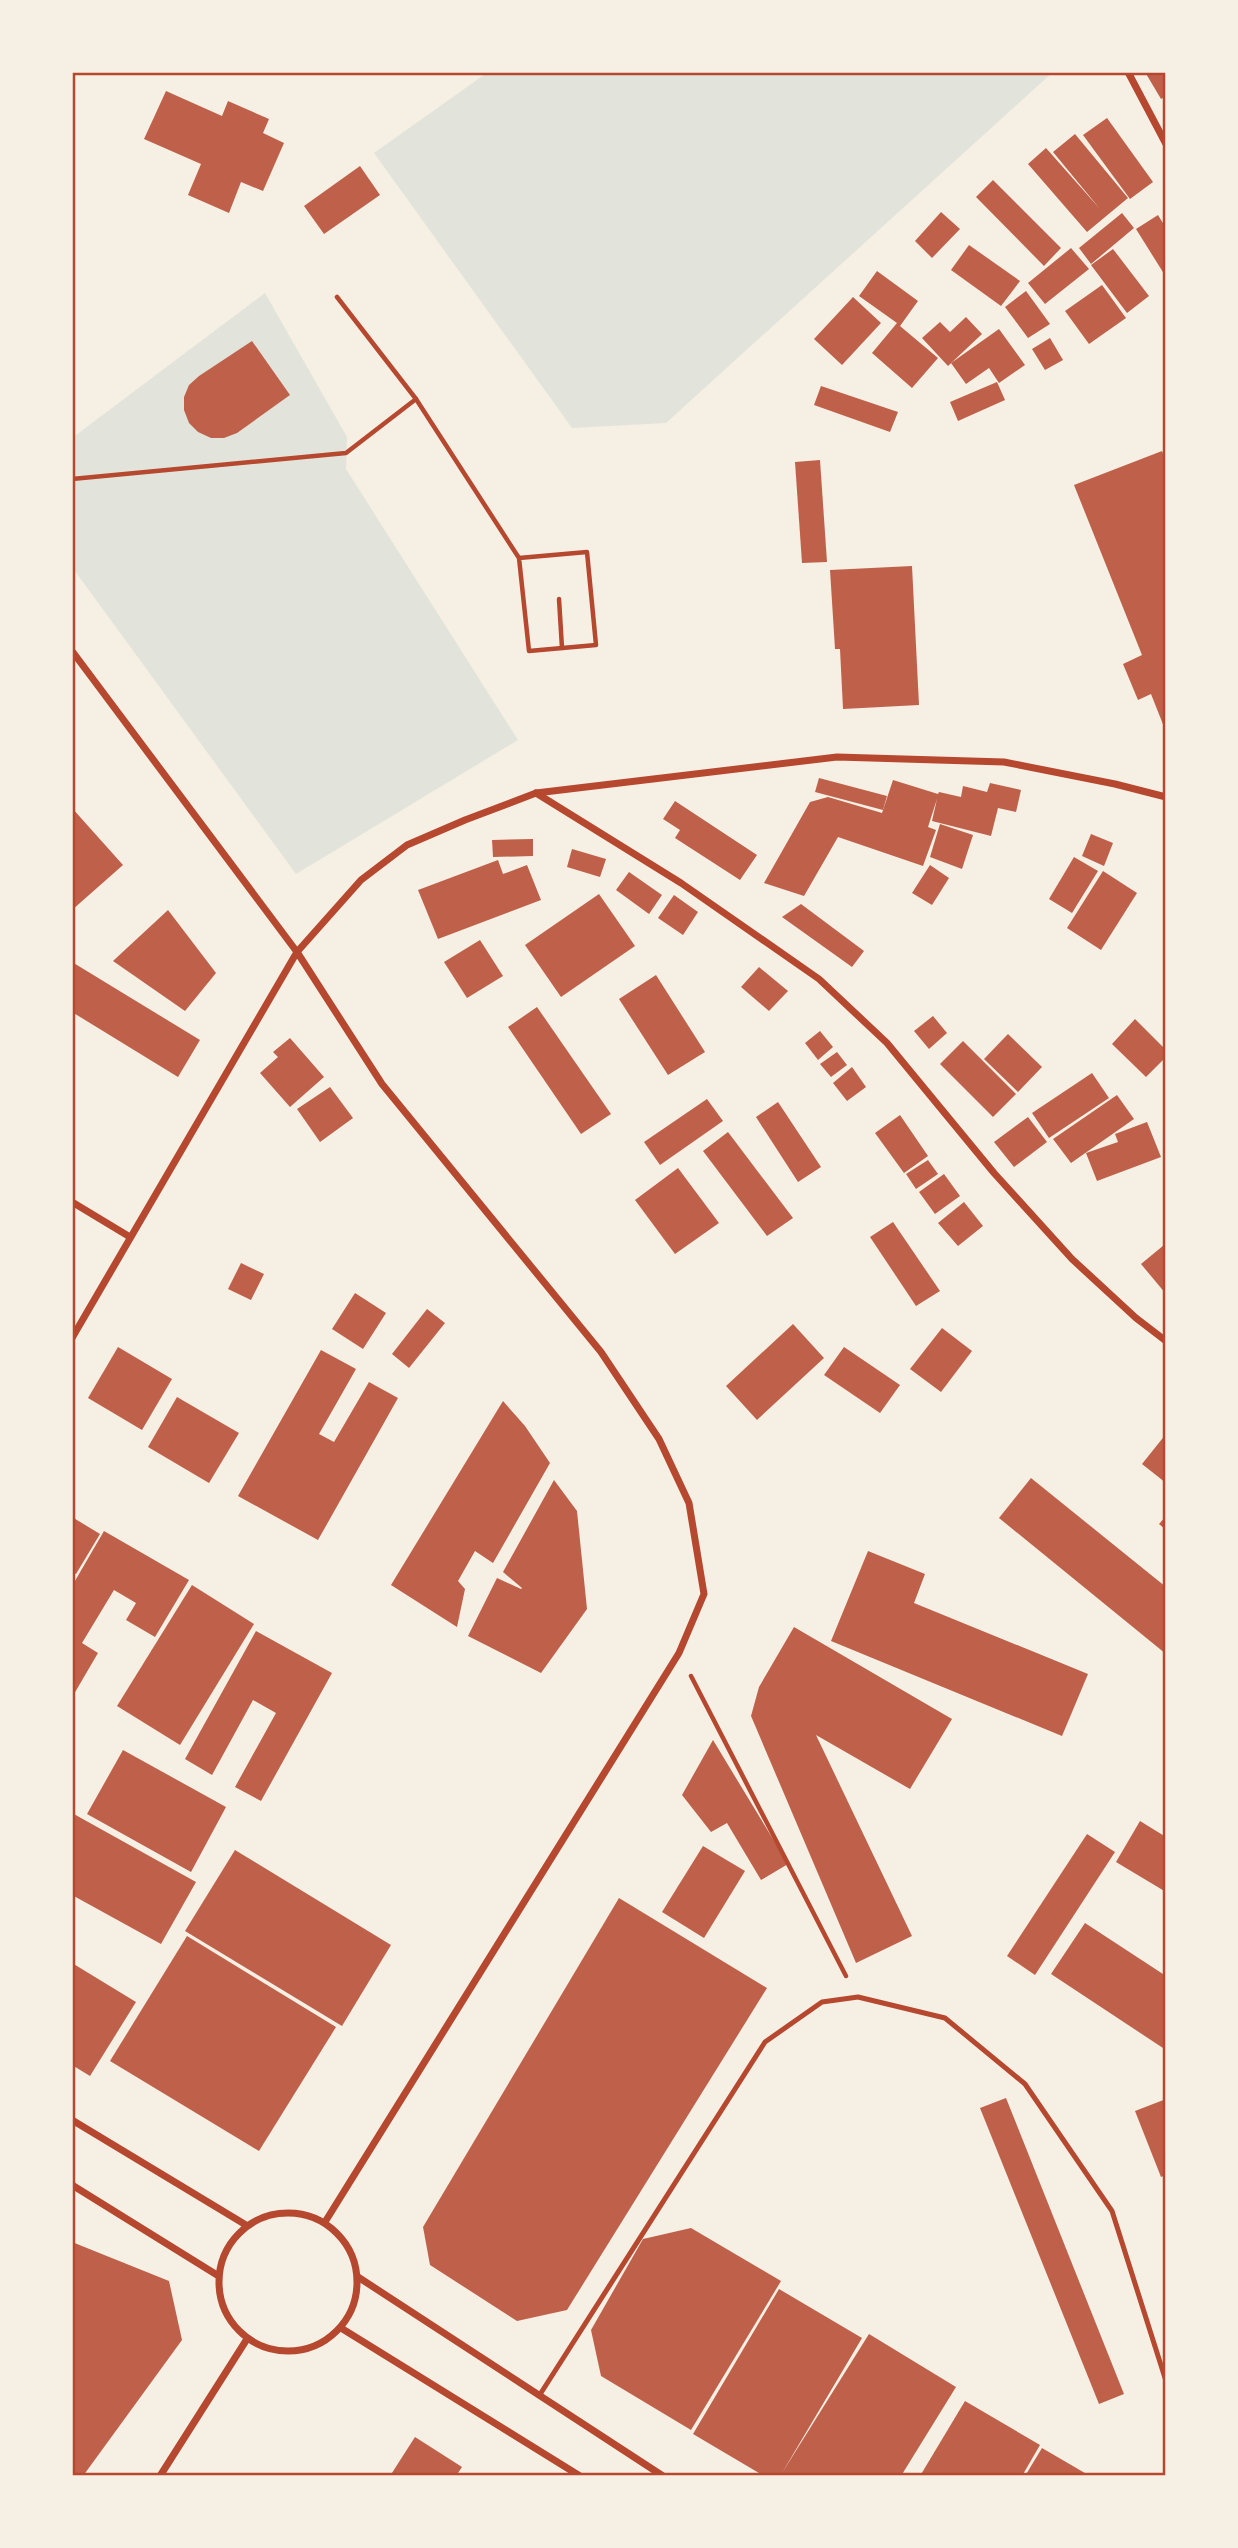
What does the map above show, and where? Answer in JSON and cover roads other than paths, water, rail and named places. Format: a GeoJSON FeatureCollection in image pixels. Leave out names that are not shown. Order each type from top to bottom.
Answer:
{"type":"FeatureCollection","features":[{"type":"Feature","properties":{"kind":"street"},"geometry":{"type":"LineString","coordinates":[[1128,72],[1166,144]]}},
{"type":"Feature","properties":{"kind":"street"},"geometry":{"type":"LineString","coordinates":[[72,652],[297,952],[382,1084],[601,1352],[659,1439],[689,1503],[704,1594],[679,1653],[325,2222]]}},
{"type":"Feature","properties":{"kind":"street"},"geometry":{"type":"LineString","coordinates":[[72,1338],[297,952],[361,880],[407,845],[536,793],[837,757],[1004,762],[1166,797]]}},
{"type":"Feature","properties":{"kind":"street"},"geometry":{"type":"LineString","coordinates":[[536,793],[681,883],[819,979],[887,1043],[994,1173],[1072,1259],[1136,1318],[1166,1341]]}},
{"type":"Feature","properties":{"kind":"street"},"geometry":{"type":"LineString","coordinates":[[72,1202],[130,1237]]}},
{"type":"Feature","properties":{"kind":"street"},"geometry":{"type":"LineString","coordinates":[[72,2120],[246,2225]]}},
{"type":"Feature","properties":{"kind":"street"},"geometry":{"type":"LineString","coordinates":[[72,2185],[217,2275]]}},
{"type":"Feature","properties":{"kind":"street"},"geometry":{"type":"LineString","coordinates":[[285,2212],[306,2214],[325,2222],[348,2245],[358,2277],[357,2295],[351,2313],[341,2328],[325,2342],[306,2349],[286,2351],[266,2348],[247,2339],[224,2311],[217,2275],[226,2248],[246,2225],[264,2215],[285,2212]]}},
{"type":"Feature","properties":{"kind":"street"},"geometry":{"type":"LineString","coordinates":[[358,2277],[663,2476]]}},
{"type":"Feature","properties":{"kind":"street"},"geometry":{"type":"LineString","coordinates":[[341,2328],[580,2476]]}},
{"type":"Feature","properties":{"kind":"street"},"geometry":{"type":"LineString","coordinates":[[160,2476],[247,2339]]}},
{"type":"Feature","properties":{"kind":"lane"},"geometry":{"type":"LineString","coordinates":[[539,2396],[765,2042],[822,2002],[858,1997],[944,2018],[1025,2084],[1112,2211],[1166,2381]]}}]}
